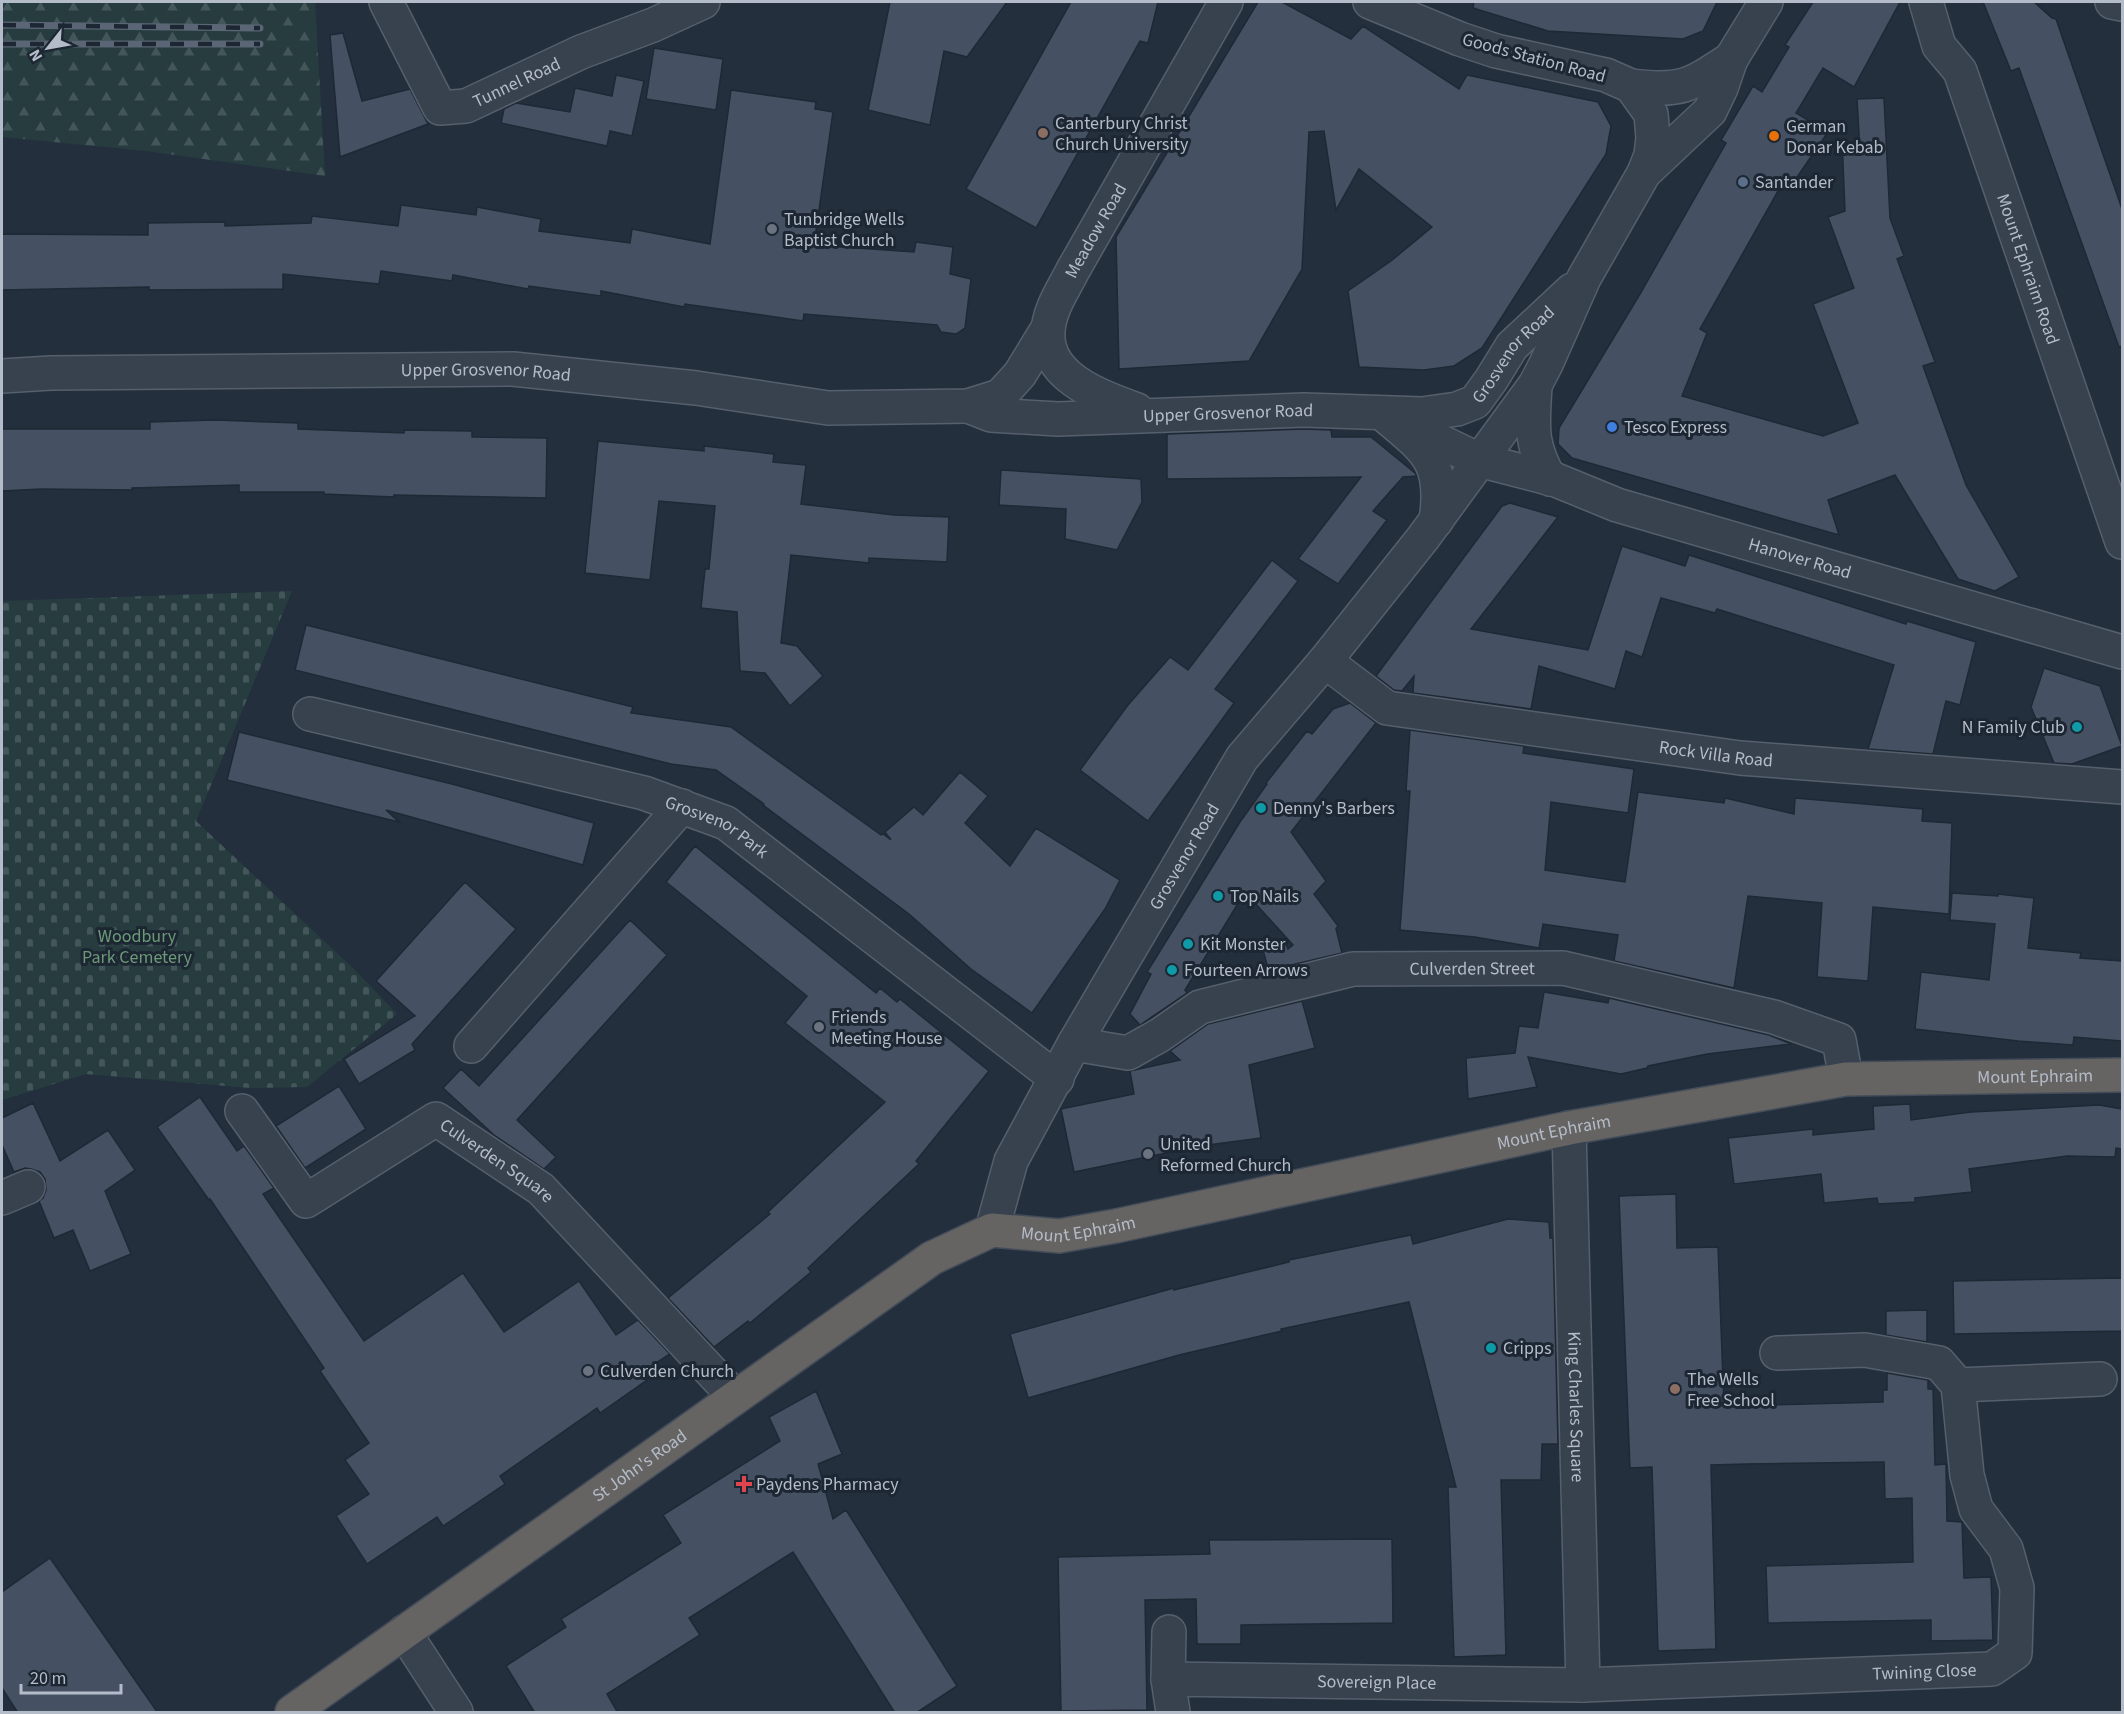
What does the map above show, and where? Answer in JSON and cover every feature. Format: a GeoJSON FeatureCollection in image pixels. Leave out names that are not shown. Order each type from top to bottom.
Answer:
{"type":"FeatureCollection","features":[{"type":"Feature","properties":{"kind":"highway","name":"Mount Ephraim"},"geometry":{"type":"LineString","coordinates":[[992,1230],[1059,1236],[1105,1228],[1569,1128],[1846,1079],[2122,1075]]}},
{"type":"Feature","properties":{"kind":"highway","name":"St John's Road"},"geometry":{"type":"LineString","coordinates":[[292,1713],[932,1257],[992,1230]]}},
{"type":"Feature","properties":{"kind":"street","name":"Tunnel Road"},"geometry":{"type":"LineString","coordinates":[[386,2],[440,108],[466,106],[581,52],[653,25],[703,2]]}},
{"type":"Feature","properties":{"kind":"street","name":"Goods Station Road"},"geometry":{"type":"LineString","coordinates":[[1370,2],[1460,39],[1496,51],[1606,75],[1631,86]]}},
{"type":"Feature","properties":{"kind":"street","name":"Grosvenor Road"},"geometry":{"type":"LineString","coordinates":[[1644,173],[1710,111],[1731,59],[1766,2]]}},
{"type":"Feature","properties":{"kind":"street","name":"Mount Ephraim Road"},"geometry":{"type":"LineString","coordinates":[[1926,2],[1939,46],[1960,71],[2122,542]]}},
{"type":"Feature","properties":{"kind":"street"},"geometry":{"type":"LineString","coordinates":[[2112,2],[2122,4]]}},
{"type":"Feature","properties":{"kind":"street","name":"Meadow Road"},"geometry":{"type":"LineString","coordinates":[[1153,415],[1089,391],[1074,382],[1054,359],[1048,344],[1048,328],[1053,308],[1073,270],[1228,4]]}},
{"type":"Feature","properties":{"kind":"street","name":"Grosvenor Road"},"geometry":{"type":"LineString","coordinates":[[1631,86],[1660,89],[1682,87],[1707,75],[1731,59]]}},
{"type":"Feature","properties":{"kind":"street","name":"Grosvenor Road"},"geometry":{"type":"LineString","coordinates":[[992,1230],[1011,1161],[1074,1044],[1242,758],[1325,662],[1436,521],[1535,385],[1584,278],[1644,173],[1651,155],[1653,138],[1651,114],[1631,86]]}},
{"type":"Feature","properties":{"kind":"street","name":"Grosvenor Road"},"geometry":{"type":"LineString","coordinates":[[1382,413],[1422,414],[1457,410],[1475,402],[1512,346],[1584,278]]}},
{"type":"Feature","properties":{"kind":"street","name":"Upper Grosvenor Road"},"geometry":{"type":"LineString","coordinates":[[2,376],[513,369],[696,388],[828,408],[968,406],[1000,396],[1020,374],[1048,328]]}},
{"type":"Feature","properties":{"kind":"street","name":"Grosvenor Road"},"geometry":{"type":"LineString","coordinates":[[1535,385],[1532,429],[1540,461],[1550,479]]}},
{"type":"Feature","properties":{"kind":"street","name":"Upper Grosvenor Road"},"geometry":{"type":"LineString","coordinates":[[968,406],[991,415],[1058,419],[1304,410],[1382,413],[1479,460]]}},
{"type":"Feature","properties":{"kind":"street"},"geometry":{"type":"LineString","coordinates":[[1382,413],[1426,451],[1436,473],[1440,498],[1436,521]]}},
{"type":"Feature","properties":{"kind":"street","name":"Hanover Road"},"geometry":{"type":"LineString","coordinates":[[1479,460],[1550,479],[1617,505],[2122,652]]}},
{"type":"Feature","properties":{"kind":"street","name":"Rock Villa Road"},"geometry":{"type":"LineString","coordinates":[[1325,662],[1387,708],[1740,758],[2122,786]]}},
{"type":"Feature","properties":{"kind":"street","name":"Grosvenor Park"},"geometry":{"type":"LineString","coordinates":[[310,714],[644,793],[726,823],[1057,1079]]}},
{"type":"Feature","properties":{"kind":"street"},"geometry":{"type":"LineString","coordinates":[[471,1046],[682,806]]}},
{"type":"Feature","properties":{"kind":"street","name":"Culverden Street"},"geometry":{"type":"LineString","coordinates":[[1074,1044],[1128,1053],[1160,1035],[1200,1007],[1353,969],[1563,968],[1774,1017],[1839,1040],[1846,1079]]}},
{"type":"Feature","properties":{"kind":"street","name":"Culverden Square"},"geometry":{"type":"LineString","coordinates":[[242,1111],[306,1201],[436,1119],[541,1189],[735,1397]]}},
{"type":"Feature","properties":{"kind":"street","name":"King Charles Square"},"geometry":{"type":"LineString","coordinates":[[1569,1128],[1583,1685]]}},
{"type":"Feature","properties":{"kind":"street"},"geometry":{"type":"LineString","coordinates":[[1777,1353],[1865,1350],[1939,1363],[1958,1385],[2100,1379]]}},
{"type":"Feature","properties":{"kind":"street","name":"Twining Close"},"geometry":{"type":"LineString","coordinates":[[1583,1685],[1992,1669],[2015,1653],[2017,1588],[2006,1549],[1976,1509],[1967,1475],[1958,1385]]}},
{"type":"Feature","properties":{"kind":"street"},"geometry":{"type":"LineString","coordinates":[[404,1632],[456,1713]]}},
{"type":"Feature","properties":{"kind":"street"},"geometry":{"type":"LineString","coordinates":[[1169,1632],[1168,1679],[1173,1713]]}},
{"type":"Feature","properties":{"kind":"street","name":"Sovereign Place"},"geometry":{"type":"LineString","coordinates":[[1168,1679],[1583,1685]]}},
{"type":"Feature","properties":{"kind":"green space"},"geometry":{"type":"Polygon","coordinates":[[[2,2],[315,2],[325,176],[146,151],[2,137],[2,2]]]}},
{"type":"Feature","properties":{"kind":"green space","name":"Woodbury Park Cemetery"},"geometry":{"type":"Polygon","coordinates":[[[292,591],[196,821],[354,969],[397,1014],[307,1087],[250,1088],[86,1074],[2,1100],[2,601],[292,591]]]}},
{"type":"Feature","properties":{"kind":"building"},"geometry":{"type":"Polygon","coordinates":[[[890,2],[1007,2],[967,57],[944,51],[930,125],[868,110],[890,2]]]}},
{"type":"Feature","properties":{"kind":"building","name":"Canterbury Christ Church University"},"geometry":{"type":"Polygon","coordinates":[[[1071,2],[1158,2],[1148,43],[1140,41],[1036,228],[966,189],[1071,2]]]}},
{"type":"Feature","properties":{"kind":"building"},"geometry":{"type":"Polygon","coordinates":[[[1258,2],[1282,2],[1351,39],[1363,26],[1459,89],[1467,75],[1598,102],[1611,126],[1606,154],[1482,348],[1454,366],[1424,370],[1359,367],[1348,291],[1391,261],[1432,227],[1359,169],[1336,210],[1324,131],[1309,132],[1302,269],[1249,361],[1119,369],[1116,237],[1258,2]]]}},
{"type":"Feature","properties":{"kind":"building"},"geometry":{"type":"Polygon","coordinates":[[[1474,2],[1717,2],[1703,31],[1683,39],[1548,31],[1473,8],[1474,2]]]}},
{"type":"Feature","properties":{"kind":"building"},"geometry":{"type":"Polygon","coordinates":[[[1813,2],[1900,2],[1854,87],[1823,68],[1796,113],[1828,132],[1793,183],[1786,177],[1700,329],[1707,333],[1682,396],[1823,436],[1858,423],[1813,304],[1854,288],[1828,217],[1845,211],[1842,140],[1860,151],[1857,99],[1884,98],[1890,218],[1904,256],[1897,259],[1935,362],[1923,366],[1966,485],[2019,577],[1995,591],[1958,579],[1895,475],[1828,500],[1839,535],[1572,458],[1558,444],[1559,428],[1640,294],[1726,143],[1721,140],[1753,86],[1762,92],[1789,47],[1785,45],[1813,2]]]}},
{"type":"Feature","properties":{"kind":"building"},"geometry":{"type":"Polygon","coordinates":[[[1983,2],[2034,2],[2056,19],[2122,209],[2122,346],[2119,347],[2019,68],[2011,71],[1983,2]]]}},
{"type":"Feature","properties":{"kind":"building"},"geometry":{"type":"Polygon","coordinates":[[[343,33],[362,101],[410,89],[428,124],[340,157],[330,35],[343,33]]]}},
{"type":"Feature","properties":{"kind":"building"},"geometry":{"type":"Polygon","coordinates":[[[654,48],[723,59],[716,110],[646,99],[654,48]]]}},
{"type":"Feature","properties":{"kind":"building"},"geometry":{"type":"Polygon","coordinates":[[[616,75],[644,81],[632,136],[610,131],[607,146],[501,123],[504,109],[516,103],[570,112],[575,88],[612,96],[616,75]]]}},
{"type":"Feature","properties":{"kind":"building"},"geometry":{"type":"Polygon","coordinates":[[[731,90],[816,102],[815,109],[833,112],[814,245],[914,252],[916,242],[953,247],[950,274],[971,279],[965,328],[956,334],[941,332],[937,325],[804,314],[803,321],[685,304],[684,307],[601,291],[601,296],[529,286],[528,289],[453,275],[452,281],[381,271],[379,284],[283,274],[283,289],[149,290],[149,287],[2,290],[2,234],[148,235],[148,223],[225,222],[225,226],[311,223],[312,216],[398,226],[401,205],[476,215],[477,207],[541,219],[539,231],[630,243],[632,229],[710,244],[731,90]]]}},
{"type":"Feature","properties":{"kind":"building"},"geometry":{"type":"Polygon","coordinates":[[[214,420],[298,423],[298,429],[404,433],[404,430],[472,431],[472,437],[547,438],[546,498],[394,495],[394,497],[324,494],[324,492],[239,492],[239,485],[132,488],[132,490],[2,491],[2,429],[150,429],[150,422],[214,420]]]}},
{"type":"Feature","properties":{"kind":"building"},"geometry":{"type":"Polygon","coordinates":[[[1331,430],[1332,437],[1371,437],[1417,476],[1403,477],[1373,511],[1387,520],[1338,584],[1298,559],[1361,477],[1167,479],[1167,434],[1331,430]]]}},
{"type":"Feature","properties":{"kind":"building"},"geometry":{"type":"Polygon","coordinates":[[[598,441],[704,451],[704,446],[774,454],[773,462],[806,465],[801,504],[894,515],[949,517],[947,562],[869,558],[869,563],[791,555],[781,643],[797,646],[823,676],[790,706],[765,673],[740,671],[737,612],[701,608],[705,569],[709,569],[715,506],[659,501],[650,580],[585,573],[598,441]]]}},
{"type":"Feature","properties":{"kind":"building"},"geometry":{"type":"Polygon","coordinates":[[[1001,470],[1141,479],[1142,502],[1117,550],[1065,539],[1066,509],[999,505],[1001,470]]]}},
{"type":"Feature","properties":{"kind":"building"},"geometry":{"type":"Polygon","coordinates":[[[1510,503],[1558,517],[1471,629],[1588,650],[1622,546],[1685,566],[1689,555],[1906,624],[1907,621],[1976,642],[1960,705],[1946,701],[1933,754],[1868,749],[1894,665],[1717,609],[1715,613],[1661,598],[1642,657],[1626,651],[1615,689],[1539,666],[1531,709],[1413,693],[1414,676],[1402,691],[1394,690],[1376,676],[1502,506],[1510,503]]]}},
{"type":"Feature","properties":{"kind":"building"},"geometry":{"type":"Polygon","coordinates":[[[1272,560],[1298,581],[1215,689],[1234,703],[1148,821],[1080,770],[1128,705],[1170,657],[1188,670],[1272,560]]]}},
{"type":"Feature","properties":{"kind":"building"},"geometry":{"type":"Polygon","coordinates":[[[306,625],[633,707],[631,713],[731,727],[891,840],[885,832],[914,807],[923,815],[960,772],[988,796],[965,823],[1010,866],[1036,828],[1120,880],[1105,909],[1032,1013],[971,969],[909,914],[716,770],[671,764],[295,670],[306,625]]]}},
{"type":"Feature","properties":{"kind":"building","name":"N Family Club"},"geometry":{"type":"Polygon","coordinates":[[[2044,668],[2100,686],[2122,746],[2072,764],[2054,763],[2031,707],[2044,668]]]}},
{"type":"Feature","properties":{"kind":"building"},"geometry":{"type":"Polygon","coordinates":[[[1350,703],[1376,723],[1291,832],[1326,881],[1314,894],[1338,926],[1336,929],[1342,953],[1253,974],[1267,965],[1262,946],[1285,940],[1288,949],[1293,945],[1245,892],[1185,990],[1187,993],[1140,1025],[1130,1014],[1151,974],[1147,972],[1240,822],[1266,783],[1307,731],[1312,734],[1333,709],[1350,703]]]}},
{"type":"Feature","properties":{"kind":"building"},"geometry":{"type":"Polygon","coordinates":[[[1410,730],[1524,746],[1523,753],[1634,769],[1628,813],[1551,802],[1545,870],[1625,882],[1638,792],[1724,803],[1725,798],[1794,814],[1795,798],[1923,809],[1922,821],[1952,823],[1949,914],[1873,907],[1868,981],[1817,977],[1822,903],[1748,896],[1734,988],[1614,961],[1618,935],[1543,924],[1539,948],[1475,937],[1400,930],[1410,791],[1406,791],[1410,730]]]}},
{"type":"Feature","properties":{"kind":"building"},"geometry":{"type":"Polygon","coordinates":[[[239,732],[452,784],[594,823],[583,865],[386,810],[399,822],[227,780],[239,732]]]}},
{"type":"Feature","properties":{"kind":"building"},"geometry":{"type":"Polygon","coordinates":[[[695,846],[876,993],[880,988],[897,1002],[900,999],[989,1071],[916,1161],[919,1164],[808,1268],[811,1272],[750,1323],[748,1321],[714,1347],[668,1298],[770,1214],[768,1212],[885,1102],[785,1023],[807,996],[666,882],[695,846]]]}},
{"type":"Feature","properties":{"kind":"building"},"geometry":{"type":"Polygon","coordinates":[[[465,882],[516,929],[412,1044],[415,1050],[359,1084],[344,1059],[415,1016],[376,981],[465,882]]]}},
{"type":"Feature","properties":{"kind":"building"},"geometry":{"type":"Polygon","coordinates":[[[1952,893],[1998,896],[1998,894],[2034,898],[2028,948],[2081,953],[2080,958],[2122,961],[2122,1041],[2074,1037],[2073,1045],[1915,1029],[1921,972],[1989,980],[1995,924],[1950,920],[1952,893]]]}},
{"type":"Feature","properties":{"kind":"building"},"geometry":{"type":"Polygon","coordinates":[[[630,920],[667,955],[517,1120],[556,1157],[544,1169],[494,1135],[443,1088],[461,1069],[479,1086],[630,920]]]}},
{"type":"Feature","properties":{"kind":"building"},"geometry":{"type":"Polygon","coordinates":[[[1544,992],[1608,1003],[1609,998],[1769,1035],[1791,1044],[1707,1054],[1621,1074],[1528,1057],[1537,1087],[1468,1099],[1466,1058],[1515,1053],[1519,1026],[1538,1028],[1544,992]]]}},
{"type":"Feature","properties":{"kind":"building"},"geometry":{"type":"Polygon","coordinates":[[[1302,1001],[1315,1048],[1249,1065],[1261,1138],[1200,1146],[1074,1172],[1061,1109],[1134,1094],[1130,1071],[1180,1060],[1170,1051],[1208,1024],[1302,1001]]]}},
{"type":"Feature","properties":{"kind":"building"},"geometry":{"type":"Polygon","coordinates":[[[339,1086],[366,1129],[305,1168],[276,1126],[339,1086]]]}},
{"type":"Feature","properties":{"kind":"building"},"geometry":{"type":"Polygon","coordinates":[[[200,1097],[237,1151],[244,1146],[274,1188],[263,1194],[364,1341],[463,1273],[504,1332],[579,1281],[616,1335],[638,1320],[670,1354],[642,1372],[647,1380],[600,1413],[597,1408],[500,1476],[505,1484],[443,1526],[437,1517],[367,1564],[336,1516],[369,1494],[345,1460],[369,1443],[320,1371],[324,1368],[210,1199],[157,1127],[200,1097]]]}},
{"type":"Feature","properties":{"kind":"building"},"geometry":{"type":"Polygon","coordinates":[[[33,1103],[60,1161],[108,1130],[135,1170],[105,1191],[131,1254],[90,1271],[73,1230],[54,1238],[39,1201],[46,1190],[45,1179],[40,1172],[31,1169],[25,1168],[14,1172],[2,1145],[2,1118],[33,1103]]]}},
{"type":"Feature","properties":{"kind":"building"},"geometry":{"type":"Polygon","coordinates":[[[1910,1104],[1911,1120],[1971,1112],[2099,1105],[2122,1109],[2122,1149],[2116,1148],[2115,1157],[2067,1156],[1969,1169],[1972,1192],[1915,1198],[1915,1202],[1878,1204],[1877,1198],[1824,1203],[1821,1174],[1734,1184],[1728,1138],[1813,1129],[1813,1135],[1874,1129],[1873,1106],[1910,1104]]]}},
{"type":"Feature","properties":{"kind":"building"},"geometry":{"type":"Polygon","coordinates":[[[1676,1194],[1677,1248],[1718,1247],[1724,1406],[1883,1402],[1883,1390],[1887,1390],[1887,1373],[1928,1380],[1928,1389],[1933,1389],[1935,1465],[1946,1464],[1947,1521],[1962,1522],[1964,1578],[1991,1577],[1993,1640],[1931,1641],[1931,1620],[1768,1623],[1766,1566],[1913,1562],[1912,1498],[1885,1499],[1884,1462],[1711,1465],[1716,1649],[1658,1651],[1652,1467],[1630,1468],[1619,1196],[1676,1194]]]}},
{"type":"Feature","properties":{"kind":"building"},"geometry":{"type":"Polygon","coordinates":[[[1508,1219],[1549,1222],[1550,1238],[1553,1238],[1558,1444],[1542,1444],[1541,1480],[1501,1480],[1506,1655],[1454,1657],[1448,1487],[1456,1487],[1409,1302],[1281,1329],[1282,1331],[1179,1355],[1028,1398],[1010,1334],[1174,1288],[1174,1290],[1289,1262],[1289,1260],[1411,1235],[1413,1244],[1508,1219]]]}},
{"type":"Feature","properties":{"kind":"building"},"geometry":{"type":"Polygon","coordinates":[[[2122,1278],[2122,1331],[1954,1334],[1953,1281],[2122,1278]]]}},
{"type":"Feature","properties":{"kind":"building"},"geometry":{"type":"Polygon","coordinates":[[[1927,1310],[1927,1342],[1886,1335],[1886,1311],[1927,1310]]]}},
{"type":"Feature","properties":{"kind":"building"},"geometry":{"type":"Polygon","coordinates":[[[816,1391],[842,1454],[818,1464],[833,1519],[846,1510],[957,1686],[916,1713],[895,1713],[793,1552],[689,1618],[700,1635],[607,1694],[618,1713],[535,1713],[506,1666],[566,1627],[561,1619],[681,1543],[663,1515],[780,1441],[769,1417],[816,1391]]]}},
{"type":"Feature","properties":{"kind":"building"},"geometry":{"type":"Polygon","coordinates":[[[1392,1539],[1393,1623],[1241,1625],[1241,1644],[1197,1644],[1196,1599],[1145,1600],[1147,1710],[1061,1711],[1058,1557],[1210,1554],[1209,1540],[1392,1539]]]}},
{"type":"Feature","properties":{"kind":"building"},"geometry":{"type":"Polygon","coordinates":[[[50,1558],[158,1713],[18,1713],[2,1688],[2,1592],[50,1558]]]}},
{"type":"Feature","properties":{"kind":"railway"},"geometry":{"type":"LineString","coordinates":[[2,25],[260,28]]}},
{"type":"Feature","properties":{"kind":"railway"},"geometry":{"type":"LineString","coordinates":[[2,44],[260,44]]}},
{"type":"Feature","properties":{"kind":"place","name":"Canterbury Christ Church University"},"geometry":{"type":"Point","coordinates":[1043,133]}},
{"type":"Feature","properties":{"kind":"place","name":"German Donar Kebab"},"geometry":{"type":"Point","coordinates":[1774,136]}},
{"type":"Feature","properties":{"kind":"place","name":"Santander"},"geometry":{"type":"Point","coordinates":[1743,182]}},
{"type":"Feature","properties":{"kind":"place","name":"Tunbridge Wells Baptist Church"},"geometry":{"type":"Point","coordinates":[772,229]}},
{"type":"Feature","properties":{"kind":"place","name":"Tesco Express"},"geometry":{"type":"Point","coordinates":[1612,427]}},
{"type":"Feature","properties":{"kind":"place","name":"N Family Club"},"geometry":{"type":"Point","coordinates":[2077,727]}},
{"type":"Feature","properties":{"kind":"place","name":"Denny's Barbers"},"geometry":{"type":"Point","coordinates":[1261,808]}},
{"type":"Feature","properties":{"kind":"place","name":"Top Nails"},"geometry":{"type":"Point","coordinates":[1218,896]}},
{"type":"Feature","properties":{"kind":"place","name":"Kit Monster"},"geometry":{"type":"Point","coordinates":[1188,944]}},
{"type":"Feature","properties":{"kind":"place","name":"Fourteen Arrows"},"geometry":{"type":"Point","coordinates":[1172,970]}},
{"type":"Feature","properties":{"kind":"place","name":"Friends Meeting House"},"geometry":{"type":"Point","coordinates":[819,1027]}},
{"type":"Feature","properties":{"kind":"place","name":"United Reformed Church"},"geometry":{"type":"Point","coordinates":[1148,1154]}},
{"type":"Feature","properties":{"kind":"place","name":"Cripps"},"geometry":{"type":"Point","coordinates":[1491,1348]}},
{"type":"Feature","properties":{"kind":"place","name":"Culverden Church"},"geometry":{"type":"Point","coordinates":[588,1371]}},
{"type":"Feature","properties":{"kind":"place","name":"The Wells Free School"},"geometry":{"type":"Point","coordinates":[1675,1389]}},
{"type":"Feature","properties":{"kind":"place","name":"Paydens Pharmacy"},"geometry":{"type":"Point","coordinates":[744,1484]}}]}
